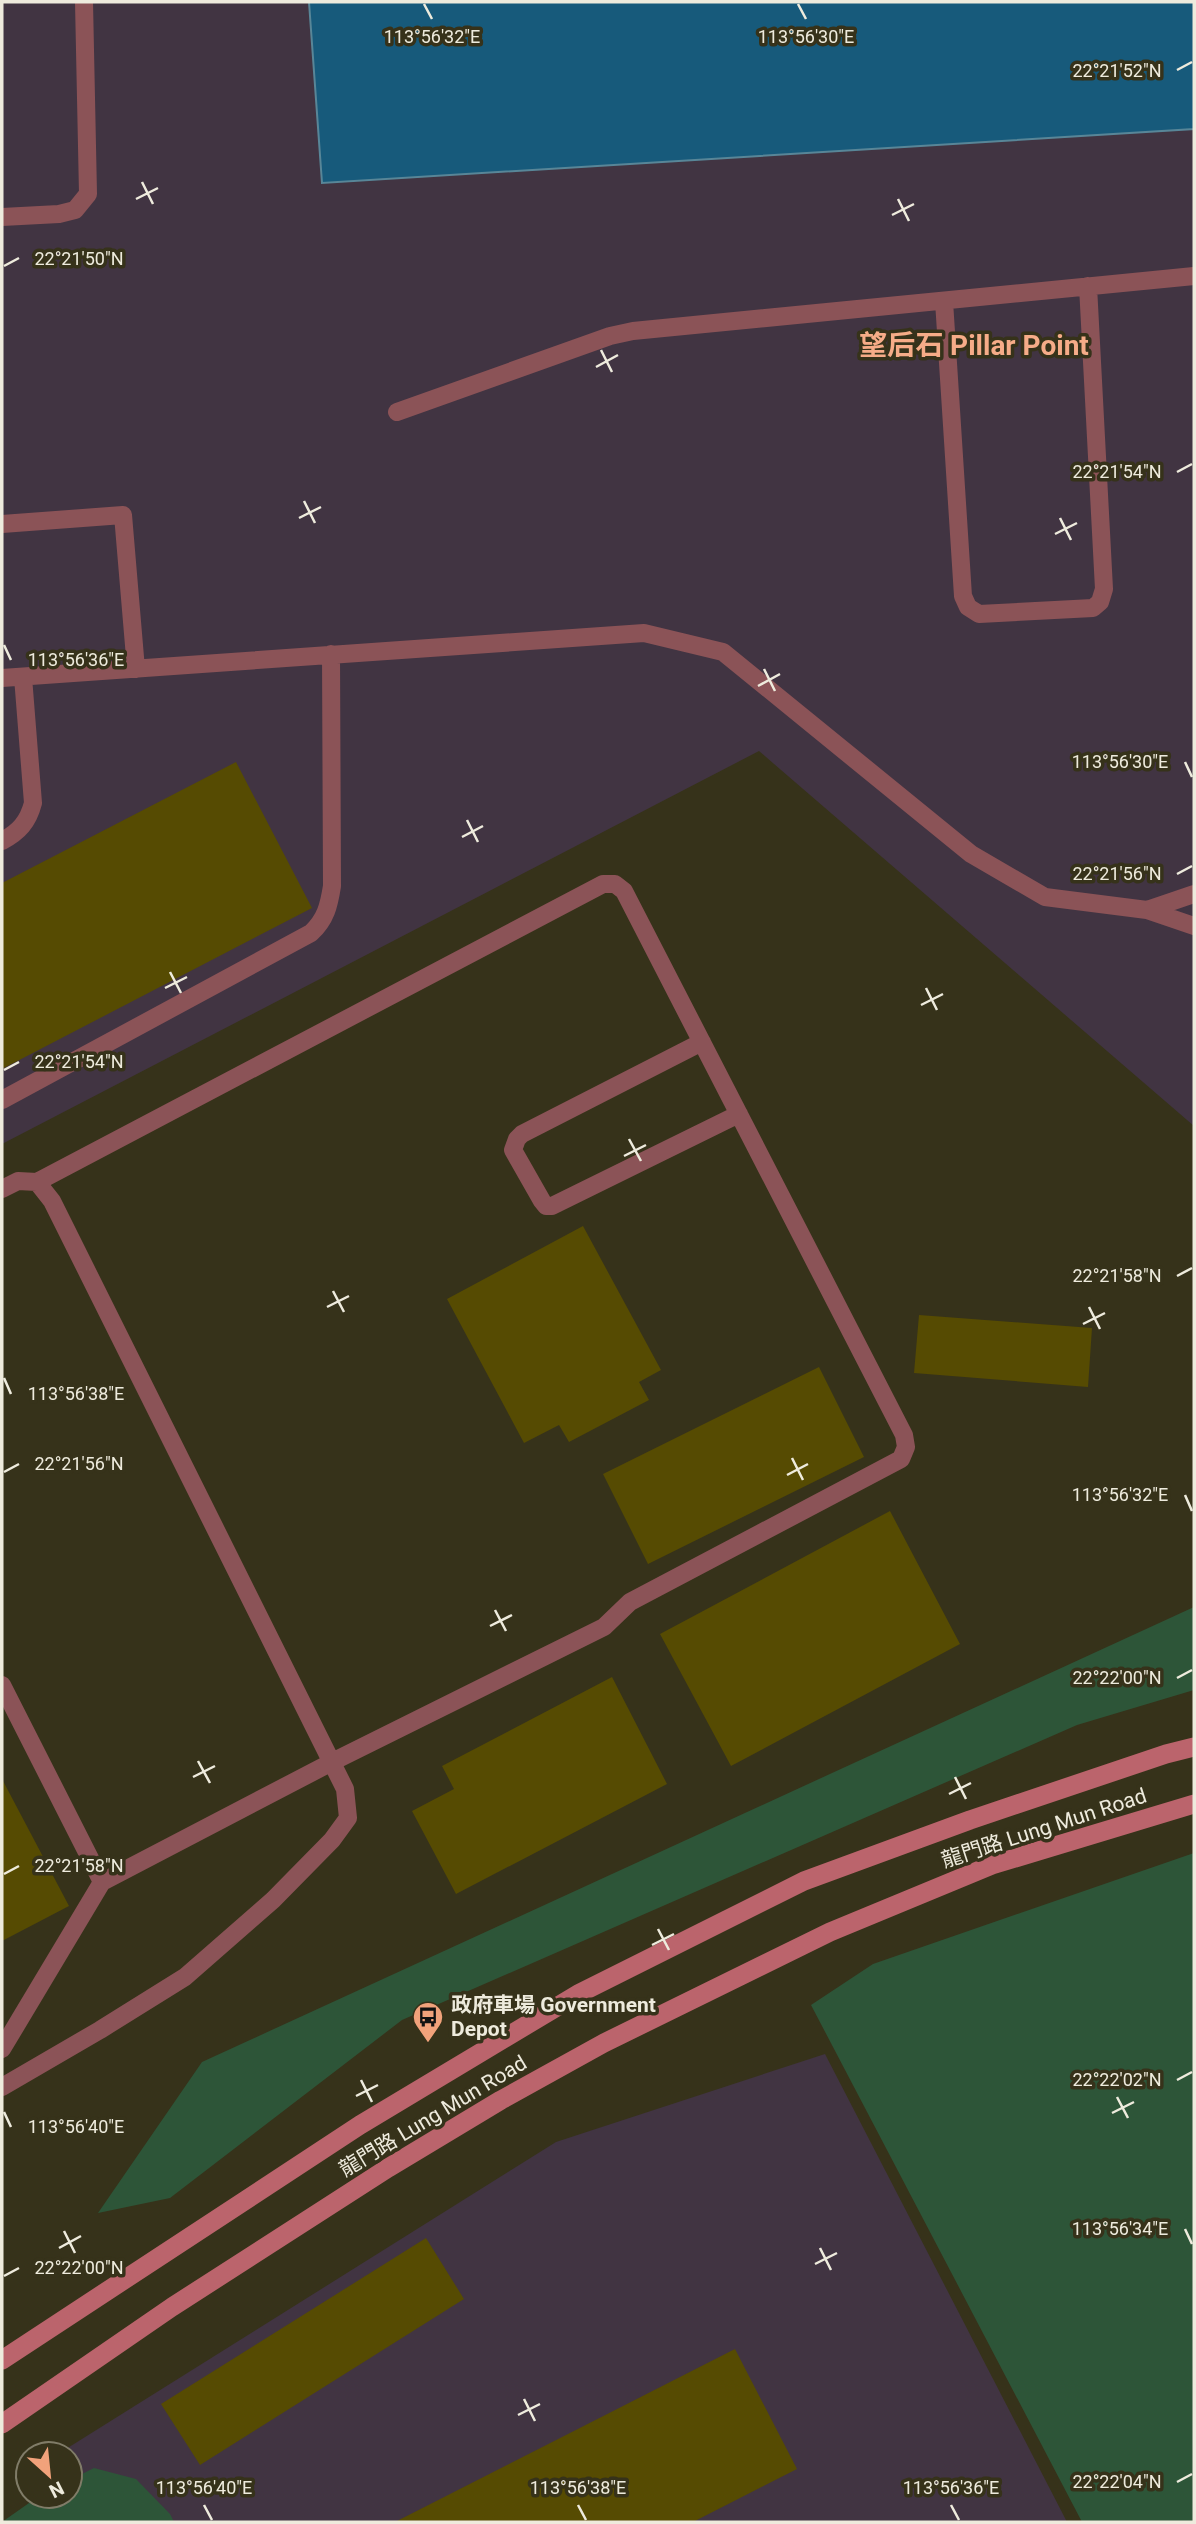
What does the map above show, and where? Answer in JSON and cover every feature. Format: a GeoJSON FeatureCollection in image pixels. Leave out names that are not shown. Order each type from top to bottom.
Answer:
{"type":"FeatureCollection","features":[{"type":"Feature","properties":{"kind":"main road","name":"龍門路 Lung Mun Road"},"geometry":{"type":"LineString","coordinates":[[2,2360],[360,2125],[580,1993],[804,1881],[970,1819],[1194,1747]]}},
{"type":"Feature","properties":{"kind":"main road","name":"龍門路 Lung Mun Road"},"geometry":{"type":"LineString","coordinates":[[2,2424],[172,2307],[388,2168],[500,2100],[604,2043],[830,1932],[992,1865],[1194,1804]]}},
{"type":"Feature","properties":{"kind":"lane"},"geometry":{"type":"LineString","coordinates":[[2,217],[59,214],[75,209],[89,194],[84,2]]}},
{"type":"Feature","properties":{"kind":"lane"},"geometry":{"type":"LineString","coordinates":[[397,412],[610,336],[633,331],[1194,276]]}},
{"type":"Feature","properties":{"kind":"lane"},"geometry":{"type":"LineString","coordinates":[[944,301],[963,596],[968,607],[979,614],[1093,608],[1100,602],[1104,589],[1088,286]]}},
{"type":"Feature","properties":{"kind":"lane"},"geometry":{"type":"LineString","coordinates":[[2,524],[123,515],[136,668]]}},
{"type":"Feature","properties":{"kind":"lane"},"geometry":{"type":"LineString","coordinates":[[2,678],[644,633],[723,652],[971,854],[1045,897],[1147,910],[1194,926]]}},
{"type":"Feature","properties":{"kind":"lane"},"geometry":{"type":"LineString","coordinates":[[2,1100],[311,933],[322,923],[332,886],[331,654]]}},
{"type":"Feature","properties":{"kind":"lane"},"geometry":{"type":"LineString","coordinates":[[2,841],[29,819],[33,803],[23,677]]}},
{"type":"Feature","properties":{"kind":"lane"},"geometry":{"type":"LineString","coordinates":[[2,1189],[18,1181],[37,1182],[603,884],[615,884],[624,891],[904,1435],[906,1447],[901,1459],[630,1602],[604,1627],[332,1762],[102,1882],[2,2049]]}},
{"type":"Feature","properties":{"kind":"lane"},"geometry":{"type":"LineString","coordinates":[[1147,910],[1194,894]]}},
{"type":"Feature","properties":{"kind":"lane"},"geometry":{"type":"LineString","coordinates":[[702,1042],[522,1135],[517,1139],[513,1150],[542,1201],[546,1206],[552,1206],[739,1114]]}},
{"type":"Feature","properties":{"kind":"lane"},"geometry":{"type":"LineString","coordinates":[[2,2087],[185,1977],[273,1900],[332,1840],[348,1818],[345,1789],[332,1762],[52,1201],[37,1182]]}},
{"type":"Feature","properties":{"kind":"lane"},"geometry":{"type":"LineString","coordinates":[[2,1685],[102,1882]]}},
{"type":"Feature","properties":{"kind":"shaded area"},"geometry":{"type":"Polygon","coordinates":[[[2,2],[1194,2],[1194,1126],[759,751],[2,1144],[2,2]]]}},
{"type":"Feature","properties":{"kind":"shaded area"},"geometry":{"type":"Polygon","coordinates":[[[825,2054],[1067,2522],[92,2522],[84,2508],[84,2440],[80,2440],[556,2142],[825,2054]]]}},
{"type":"Feature","properties":{"kind":"green space"},"geometry":{"type":"Polygon","coordinates":[[[1194,1607],[1194,1690],[1077,1725],[402,2020],[170,2198],[98,2213],[202,2062],[1194,1607]]]}},
{"type":"Feature","properties":{"kind":"green space"},"geometry":{"type":"Polygon","coordinates":[[[1194,1853],[1194,2522],[1082,2522],[811,2005],[873,1964],[1194,1853]]]}},
{"type":"Feature","properties":{"kind":"green space"},"geometry":{"type":"Polygon","coordinates":[[[94,2468],[136,2479],[170,2514],[174,2522],[2,2522],[19,2510],[84,2510],[84,2473],[94,2468]]]}},
{"type":"Feature","properties":{"kind":"water"},"geometry":{"type":"Polygon","coordinates":[[[309,2],[1194,2],[1194,129],[322,183],[309,2]]]}},
{"type":"Feature","properties":{"kind":"building"},"geometry":{"type":"Polygon","coordinates":[[[236,762],[312,908],[2,1069],[2,883],[236,762]]]}},
{"type":"Feature","properties":{"kind":"building"},"geometry":{"type":"Polygon","coordinates":[[[583,1226],[661,1370],[639,1382],[649,1400],[569,1442],[559,1425],[524,1443],[447,1299],[583,1226]]]}},
{"type":"Feature","properties":{"kind":"building"},"geometry":{"type":"Polygon","coordinates":[[[919,1315],[1092,1328],[1088,1387],[914,1373],[919,1315]]]}},
{"type":"Feature","properties":{"kind":"building"},"geometry":{"type":"Polygon","coordinates":[[[819,1367],[864,1457],[648,1564],[603,1474],[819,1367]]]}},
{"type":"Feature","properties":{"kind":"building"},"geometry":{"type":"Polygon","coordinates":[[[890,1511],[960,1644],[731,1766],[660,1634],[890,1511]]]}},
{"type":"Feature","properties":{"kind":"building"},"geometry":{"type":"Polygon","coordinates":[[[612,1677],[667,1784],[456,1894],[412,1811],[454,1789],[442,1766],[612,1677]]]}},
{"type":"Feature","properties":{"kind":"building"},"geometry":{"type":"Polygon","coordinates":[[[2,1779],[69,1906],[2,1941],[2,1779]]]}},
{"type":"Feature","properties":{"kind":"building"},"geometry":{"type":"Polygon","coordinates":[[[426,2238],[464,2299],[200,2465],[161,2404],[426,2238]]]}},
{"type":"Feature","properties":{"kind":"building"},"geometry":{"type":"Polygon","coordinates":[[[735,2349],[797,2469],[693,2522],[395,2522],[735,2349]]]}},
{"type":"Feature","properties":{"kind":"place","name":"政府車場 Government Depot"},"geometry":{"type":"Point","coordinates":[428,2044]}},
{"type":"Feature","properties":{"kind":"district","name":"望后石 Pillar Point"},"geometry":{"type":"Point","coordinates":[974,345]}}]}
